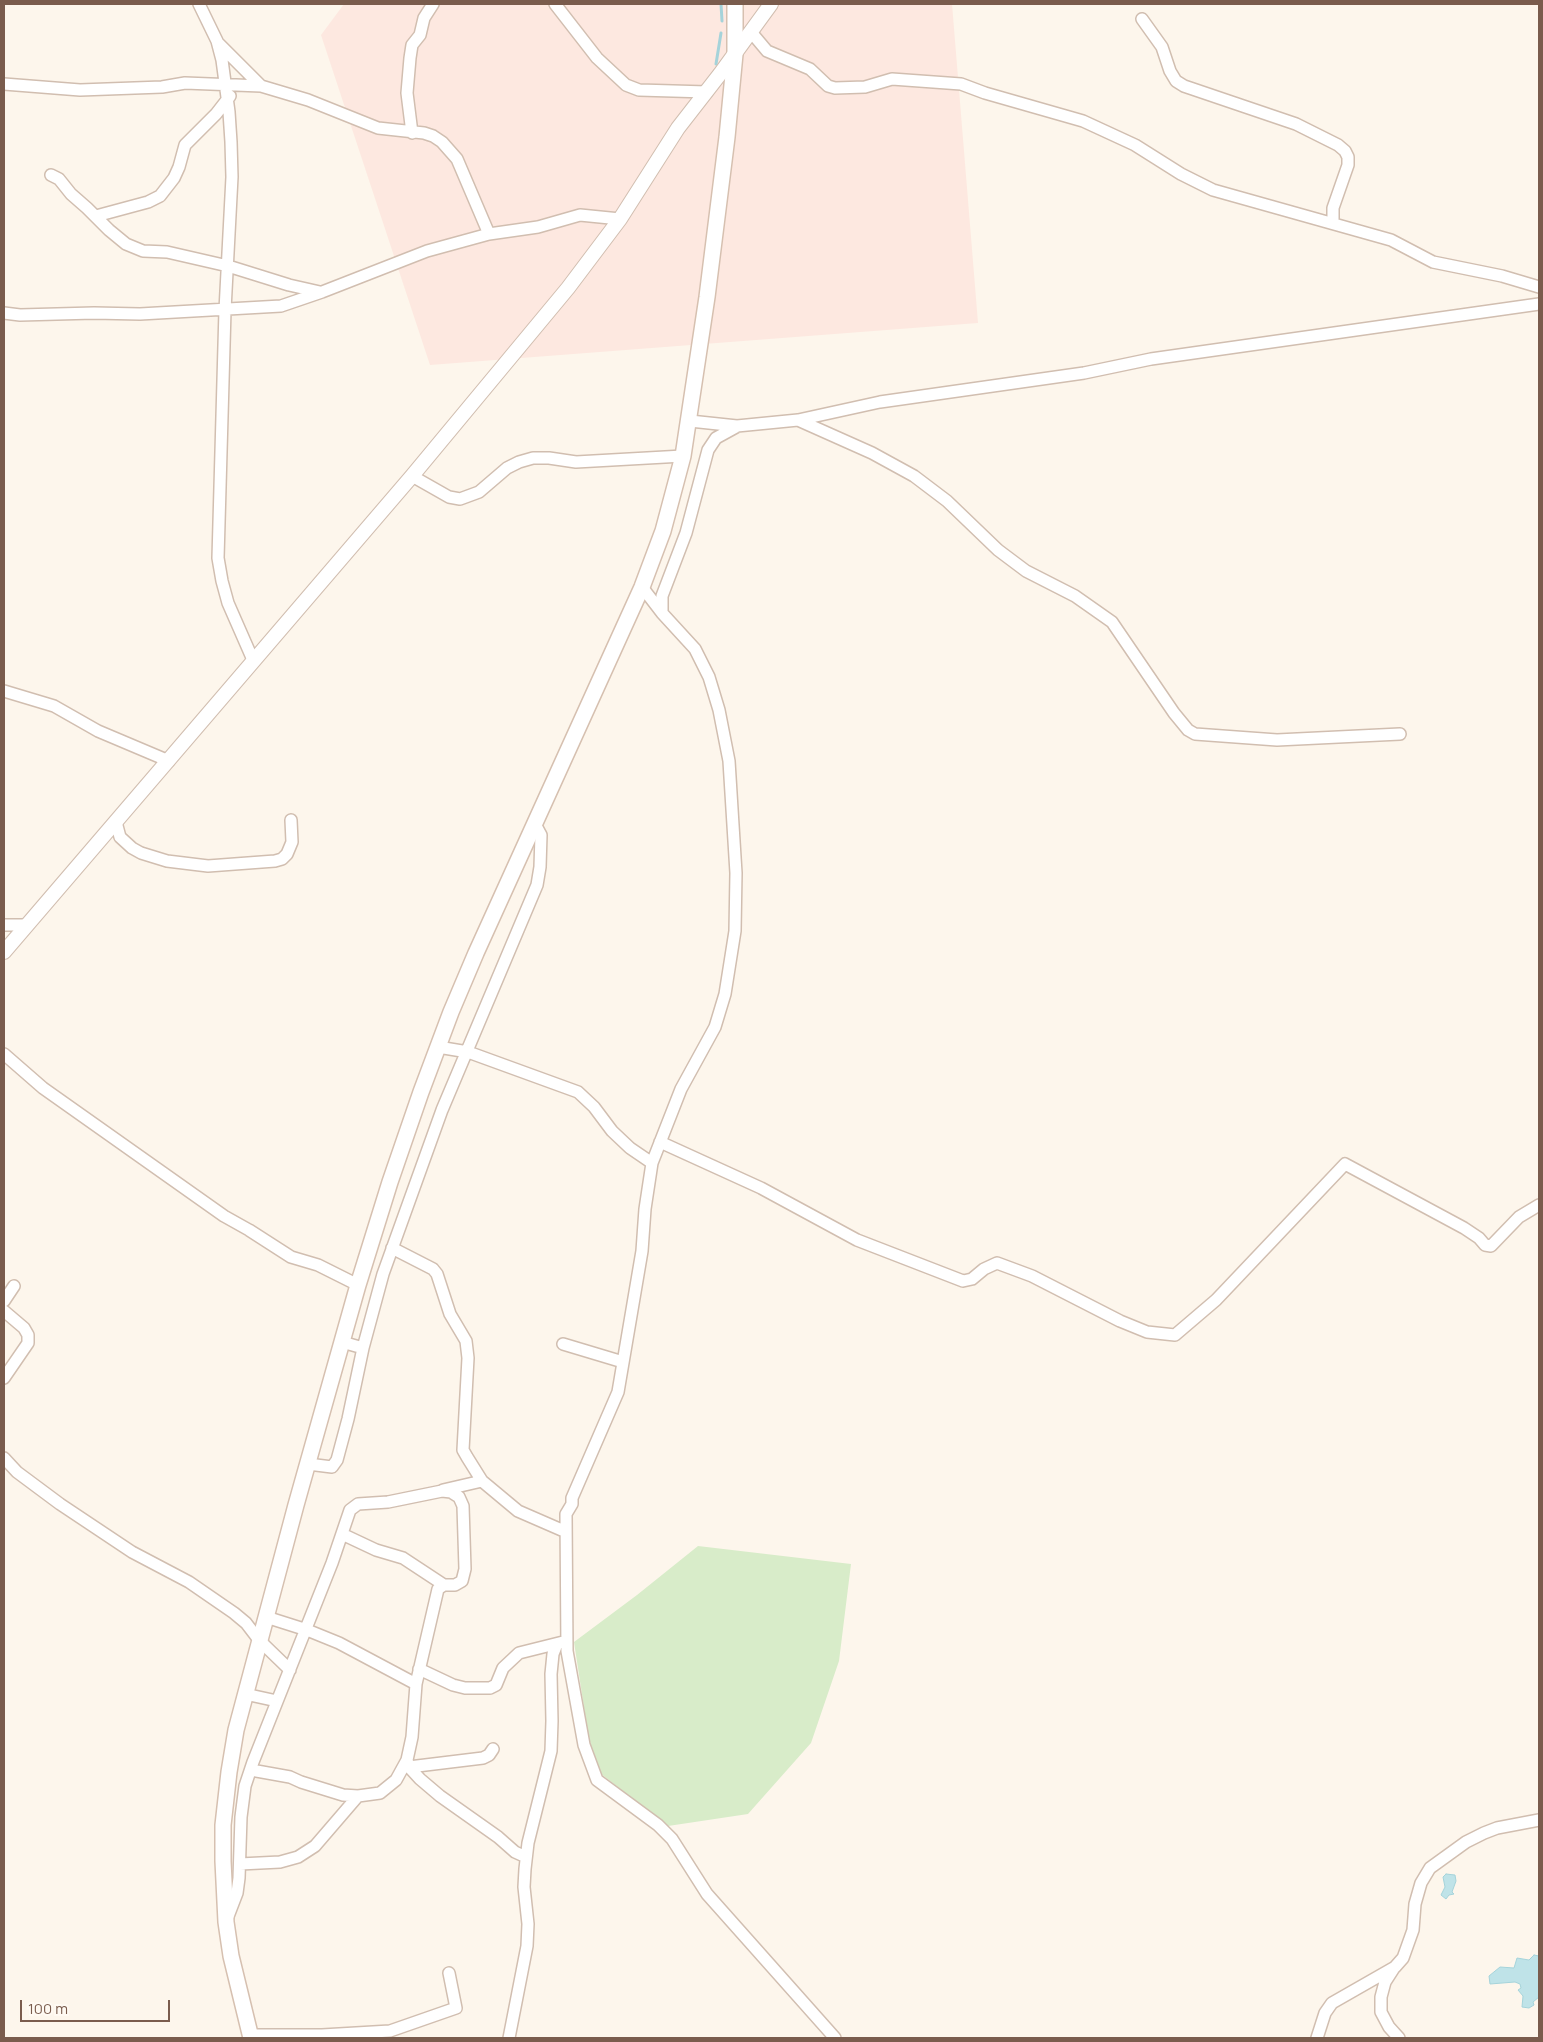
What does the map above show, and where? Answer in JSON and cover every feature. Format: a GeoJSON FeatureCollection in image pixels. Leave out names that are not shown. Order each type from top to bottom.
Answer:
{"type":"FeatureCollection","features":[{"type":"Feature","properties":{"kind":"main road"},"geometry":{"type":"LineString","coordinates":[[251,2037],[231,1956],[226,1922],[223,1861],[226,1798],[236,1730],[259,1640],[358,1285],[390,1182],[438,1047],[476,953],[642,587],[664,531],[690,421],[727,137],[735,54],[735,4]]}},
{"type":"Feature","properties":{"kind":"street"},"geometry":{"type":"LineString","coordinates":[[199,4],[217,41],[222,60],[228,100],[232,177],[225,310],[223,449],[218,558],[228,603],[253,660]]}},
{"type":"Feature","properties":{"kind":"street"},"geometry":{"type":"LineString","coordinates":[[412,133],[407,94],[412,45],[420,35],[424,18],[433,4]]}},
{"type":"Feature","properties":{"kind":"street"},"geometry":{"type":"LineString","coordinates":[[555,4],[597,58],[626,86],[639,90],[707,92]]}},
{"type":"Feature","properties":{"kind":"street"},"geometry":{"type":"LineString","coordinates":[[4,952],[412,476],[568,288],[620,219],[678,128],[707,92],[770,4]]}},
{"type":"Feature","properties":{"kind":"street"},"geometry":{"type":"LineString","coordinates":[[1142,19],[1162,47],[1170,71],[1176,81],[1184,86],[1296,124],[1338,145],[1345,151],[1348,157],[1348,165],[1334,208],[1333,223]]}},
{"type":"Feature","properties":{"kind":"street"},"geometry":{"type":"LineString","coordinates":[[751,32],[767,51],[810,69],[828,86],[835,88],[865,87],[892,79],[962,84],[985,93],[1082,122],[1135,146],[1213,190],[1391,240],[1433,262],[1502,276],[1539,287]]}},
{"type":"Feature","properties":{"kind":"street"},"geometry":{"type":"LineString","coordinates":[[217,41],[260,86]]}},
{"type":"Feature","properties":{"kind":"street"},"geometry":{"type":"LineString","coordinates":[[4,84],[80,90],[162,87],[185,83],[260,86],[308,100],[378,128],[433,136],[442,142],[457,159],[488,234]]}},
{"type":"Feature","properties":{"kind":"street"},"geometry":{"type":"LineString","coordinates":[[96,216],[148,202],[160,196],[180,167],[185,146],[216,114],[237,88],[247,85]]}},
{"type":"Feature","properties":{"kind":"street"},"geometry":{"type":"LineString","coordinates":[[51,175],[126,244],[143,251],[167,252],[228,266],[289,285],[322,292]]}},
{"type":"Feature","properties":{"kind":"street"},"geometry":{"type":"LineString","coordinates":[[4,313],[20,315],[140,314],[281,306],[427,251],[488,234],[538,227],[580,215],[620,219]]}},
{"type":"Feature","properties":{"kind":"street"},"geometry":{"type":"LineString","coordinates":[[690,421],[737,426],[798,420],[880,402],[1084,373],[1151,359],[1539,304]]}},
{"type":"Feature","properties":{"kind":"street"},"geometry":{"type":"LineString","coordinates":[[798,420],[872,453],[914,476],[933,489],[998,550],[1019,566],[1075,596],[1112,622],[1174,713],[1188,730],[1195,734],[1278,740],[1400,734]]}},
{"type":"Feature","properties":{"kind":"street"},"geometry":{"type":"LineString","coordinates":[[662,613],[662,596],[686,533],[708,450],[716,438],[737,426]]}},
{"type":"Feature","properties":{"kind":"street"},"geometry":{"type":"LineString","coordinates":[[412,476],[449,497],[460,499],[479,492],[507,468],[533,458],[576,462],[683,456]]}},
{"type":"Feature","properties":{"kind":"street"},"geometry":{"type":"LineString","coordinates":[[642,587],[662,613],[695,649],[709,677],[720,710],[729,761],[737,898],[735,931],[729,972],[715,1027],[681,1089],[652,1163],[645,1209],[642,1251],[618,1392],[572,1498],[572,1504],[566,1514],[564,1530],[562,1643],[584,1746],[597,1780],[658,1825],[672,1839],[707,1894],[835,2038]]}},
{"type":"Feature","properties":{"kind":"street"},"geometry":{"type":"LineString","coordinates":[[4,691],[54,706],[98,731],[169,761]]}},
{"type":"Feature","properties":{"kind":"street"},"geometry":{"type":"LineString","coordinates":[[116,822],[120,837],[141,853],[167,861],[208,866],[275,862],[282,859],[287,854],[292,842],[291,820]]}},
{"type":"Feature","properties":{"kind":"street"},"geometry":{"type":"LineString","coordinates":[[308,1464],[332,1467],[337,1460],[363,1348],[392,1248],[442,1110],[537,886],[540,867],[541,835],[534,822]]}},
{"type":"Feature","properties":{"kind":"street"},"geometry":{"type":"LineString","coordinates":[[4,925],[27,926]]}},
{"type":"Feature","properties":{"kind":"street"},"geometry":{"type":"LineString","coordinates":[[438,1047],[468,1052],[578,1092],[594,1107],[612,1131],[630,1148],[652,1163]]}},
{"type":"Feature","properties":{"kind":"street"},"geometry":{"type":"LineString","coordinates":[[4,1054],[43,1088],[224,1216],[250,1230],[291,1257],[318,1265],[358,1285]]}},
{"type":"Feature","properties":{"kind":"street"},"geometry":{"type":"LineString","coordinates":[[660,1142],[761,1188],[857,1240],[963,1281],[972,1279],[984,1269],[997,1263],[1032,1276],[1120,1321],[1147,1332],[1175,1335],[1216,1300],[1345,1164],[1464,1228],[1479,1238],[1485,1245],[1491,1246],[1519,1217],[1539,1205]]}},
{"type":"Feature","properties":{"kind":"street"},"geometry":{"type":"LineString","coordinates":[[392,1248],[433,1269],[437,1274],[450,1314],[466,1341],[468,1358],[463,1450],[482,1480],[518,1511],[564,1530]]}},
{"type":"Feature","properties":{"kind":"street"},"geometry":{"type":"LineString","coordinates":[[4,1301],[14,1286]]}},
{"type":"Feature","properties":{"kind":"street"},"geometry":{"type":"LineString","coordinates":[[4,1311],[24,1328],[28,1335],[28,1343],[4,1378]]}},
{"type":"Feature","properties":{"kind":"street"},"geometry":{"type":"LineString","coordinates":[[342,1342],[363,1348]]}},
{"type":"Feature","properties":{"kind":"street"},"geometry":{"type":"LineString","coordinates":[[563,1344],[624,1362]]}},
{"type":"Feature","properties":{"kind":"street"},"geometry":{"type":"LineString","coordinates":[[4,1458],[24,1477],[100,1531],[132,1552],[177,1575],[223,1605],[246,1623],[259,1640],[290,1670]]}},
{"type":"Feature","properties":{"kind":"street"},"geometry":{"type":"LineString","coordinates":[[226,1922],[237,1893],[241,1817],[245,1786],[277,1701],[307,1630],[350,1510],[353,1506],[388,1502],[482,1480]]}},
{"type":"Feature","properties":{"kind":"street"},"geometry":{"type":"LineString","coordinates":[[342,1534],[376,1550],[403,1558],[444,1585],[456,1586],[462,1582],[465,1562],[463,1506],[459,1496],[442,1490]]}},
{"type":"Feature","properties":{"kind":"street"},"geometry":{"type":"LineString","coordinates":[[251,1770],[290,1777],[342,1795],[358,1796],[380,1793],[396,1780],[408,1763],[412,1742],[416,1684],[419,1669],[438,1589],[444,1585]]}},
{"type":"Feature","properties":{"kind":"street"},"geometry":{"type":"LineString","coordinates":[[266,1617],[307,1630],[339,1644],[416,1684]]}},
{"type":"Feature","properties":{"kind":"street"},"geometry":{"type":"LineString","coordinates":[[419,1669],[452,1685],[465,1688],[490,1688],[496,1685],[503,1668],[519,1653],[562,1643]]}},
{"type":"Feature","properties":{"kind":"street"},"geometry":{"type":"LineString","coordinates":[[509,2038],[527,1946],[528,1924],[524,1887],[526,1857],[551,1752],[551,1674],[553,1654],[562,1643]]}},
{"type":"Feature","properties":{"kind":"street"},"geometry":{"type":"LineString","coordinates":[[245,1694],[277,1701]]}},
{"type":"Feature","properties":{"kind":"street"},"geometry":{"type":"LineString","coordinates":[[408,1763],[483,1758],[489,1755],[493,1749]]}},
{"type":"Feature","properties":{"kind":"street"},"geometry":{"type":"LineString","coordinates":[[408,1763],[420,1779],[440,1796],[498,1837],[515,1852],[526,1857]]}},
{"type":"Feature","properties":{"kind":"street"},"geometry":{"type":"LineString","coordinates":[[240,1864],[280,1862],[298,1857],[315,1846],[358,1796]]}},
{"type":"Feature","properties":{"kind":"street"},"geometry":{"type":"LineString","coordinates":[[1399,2038],[1389,2027],[1380,2012],[1381,1997],[1385,1982],[1394,1967],[1403,1958],[1409,1945],[1421,1883],[1430,1868],[1466,1842],[1484,1833],[1497,1828],[1539,1820]]}},
{"type":"Feature","properties":{"kind":"street"},"geometry":{"type":"LineString","coordinates":[[1317,2038],[1325,2013],[1332,2003],[1394,1967]]}},
{"type":"Feature","properties":{"kind":"street"},"geometry":{"type":"LineString","coordinates":[[251,2037],[390,2031],[456,2008],[450,1973]]}},
{"type":"Feature","properties":{"kind":"shaded area"},"geometry":{"type":"Polygon","coordinates":[[[344,4],[952,4],[978,323],[430,365],[321,35],[344,4]]]}},
{"type":"Feature","properties":{"kind":"green space"},"geometry":{"type":"Polygon","coordinates":[[[698,1546],[851,1564],[839,1661],[811,1743],[748,1814],[668,1826],[596,1770],[587,1727],[574,1642],[698,1546]]]}},
{"type":"Feature","properties":{"kind":"water"},"geometry":{"type":"Polygon","coordinates":[[[1446,1874],[1455,1875],[1456,1881],[1452,1892],[1454,1894],[1449,1895],[1446,1899],[1441,1895],[1445,1887],[1443,1877],[1446,1874]]]}},
{"type":"Feature","properties":{"kind":"water"},"geometry":{"type":"Polygon","coordinates":[[[1534,1955],[1539,1956],[1539,1997],[1533,2002],[1534,2005],[1529,2008],[1522,2007],[1523,1996],[1518,1990],[1521,1988],[1520,1984],[1515,1982],[1490,1984],[1489,1976],[1500,1967],[1514,1968],[1517,1958],[1529,1960],[1534,1955]]]}},
{"type":"Feature","properties":{"kind":"waterway"},"geometry":{"type":"LineString","coordinates":[[721,4],[722,21]]}},
{"type":"Feature","properties":{"kind":"waterway"},"geometry":{"type":"LineString","coordinates":[[716,64],[721,33]]}}]}
